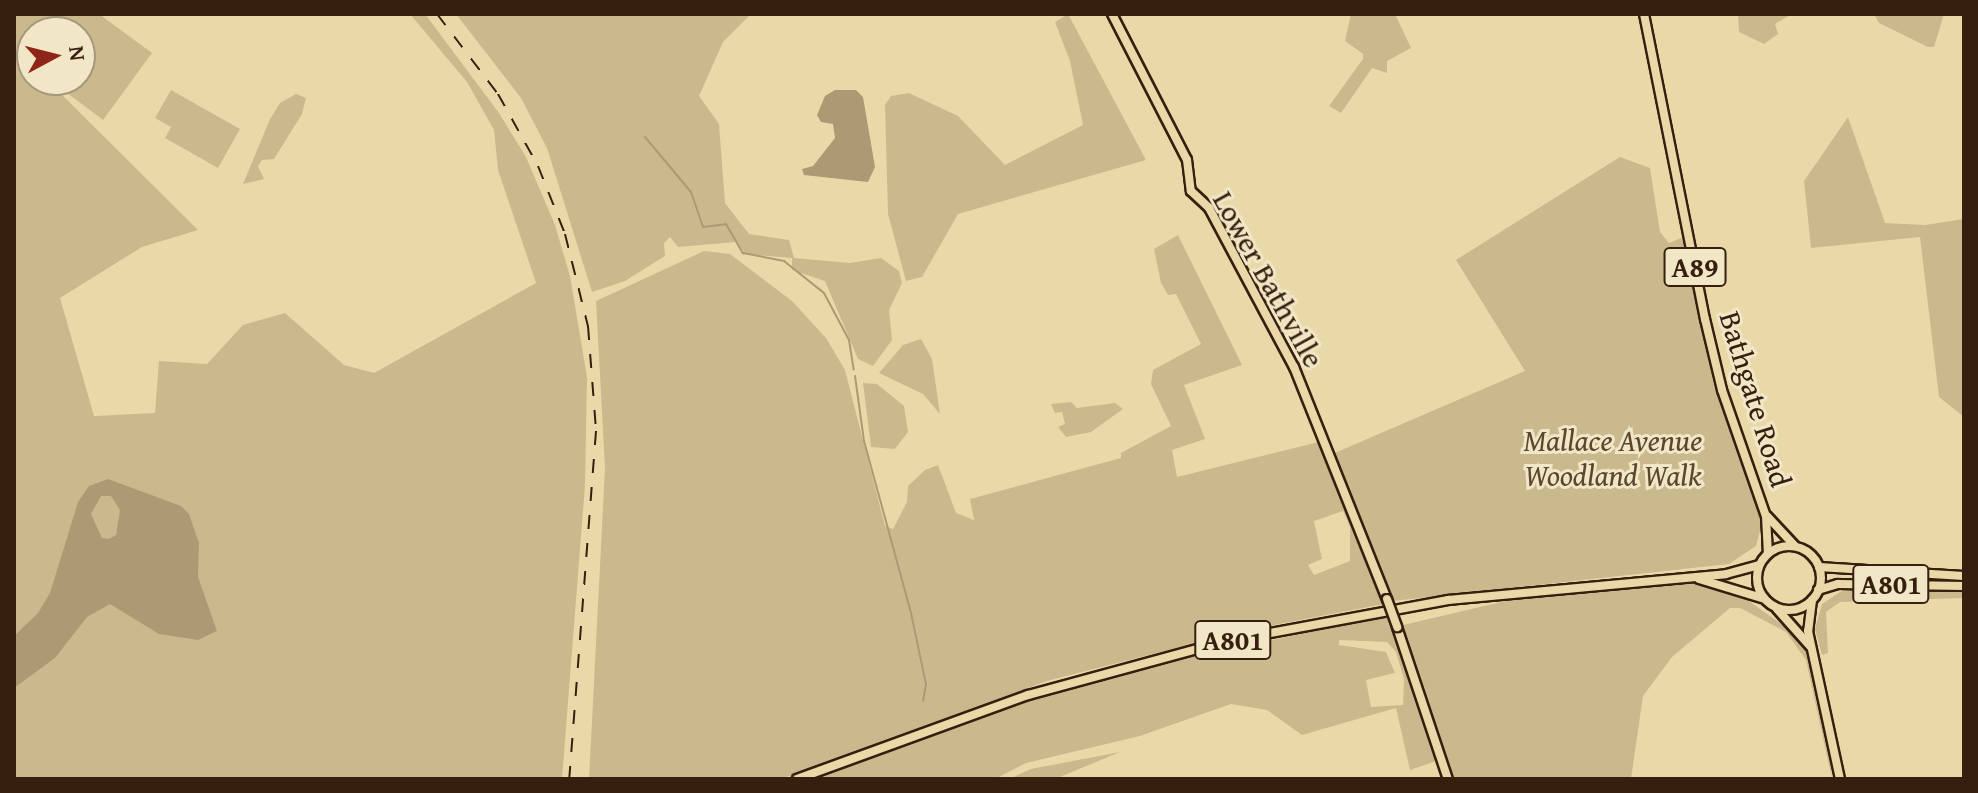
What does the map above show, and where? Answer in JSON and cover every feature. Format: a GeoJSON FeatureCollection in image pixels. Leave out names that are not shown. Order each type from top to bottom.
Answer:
{"type":"FeatureCollection","features":[{"type":"Feature","properties":{"kind":"main road","name":"Lower Bathville"},"geometry":{"type":"LineString","coordinates":[[1112,14],[1187,160],[1191,191],[1209,208],[1294,367],[1387,599],[1448,779]]}},
{"type":"Feature","properties":{"kind":"main road","name":"Bathgate Road"},"geometry":{"type":"LineString","coordinates":[[1644,14],[1705,319],[1722,390],[1766,516],[1768,553]]}},
{"type":"Feature","properties":{"kind":"main road","name":"Bathgate Road"},"geometry":{"type":"LineString","coordinates":[[1766,516],[1795,546]]}},
{"type":"Feature","properties":{"kind":"main road"},"geometry":{"type":"LineString","coordinates":[[1795,546],[1768,553],[1759,565],[1756,582],[1763,598],[1775,607],[1813,650]]}},
{"type":"Feature","properties":{"kind":"main road","name":"A89"},"geometry":{"type":"LineString","coordinates":[[1795,546],[1819,567]]}},
{"type":"Feature","properties":{"kind":"main road","name":"A801"},"geometry":{"type":"LineString","coordinates":[[797,779],[1028,695],[1227,641],[1448,600],[1686,576],[1759,565]]}},
{"type":"Feature","properties":{"kind":"main road"},"geometry":{"type":"LineString","coordinates":[[1819,567],[1818,590],[1812,600],[1808,631],[1840,779]]}},
{"type":"Feature","properties":{"kind":"main road","name":"A801"},"geometry":{"type":"LineString","coordinates":[[1819,567],[1964,576]]}},
{"type":"Feature","properties":{"kind":"main road","name":"A801"},"geometry":{"type":"LineString","coordinates":[[1686,576],[1763,598]]}},
{"type":"Feature","properties":{"kind":"main road","name":"A801"},"geometry":{"type":"LineString","coordinates":[[1818,590],[1838,584],[1964,586]]}},
{"type":"Feature","properties":{"kind":"main road"},"geometry":{"type":"LineString","coordinates":[[1775,607],[1794,610],[1812,600]]}},
{"type":"Feature","properties":{"kind":"green space"},"geometry":{"type":"Polygon","coordinates":[[[14,14],[99,14],[152,53],[103,120],[71,96],[96,96],[96,16],[16,16],[16,96],[63,96],[198,230],[142,247],[60,298],[94,416],[155,413],[159,361],[207,364],[243,325],[285,313],[344,365],[374,373],[536,283],[498,170],[494,130],[467,82],[410,14],[425,14],[499,113],[526,157],[555,225],[570,276],[587,377],[585,485],[562,779],[14,779],[14,14]]]}},
{"type":"Feature","properties":{"kind":"green space"},"geometry":{"type":"Polygon","coordinates":[[[456,14],[751,14],[723,42],[699,96],[719,124],[725,203],[749,234],[789,240],[794,258],[850,263],[881,258],[899,271],[902,283],[889,310],[892,340],[873,366],[858,359],[825,281],[792,270],[792,258],[746,254],[736,242],[678,247],[670,237],[664,243],[665,256],[625,281],[592,292],[547,148],[521,98],[456,14]]]}},
{"type":"Feature","properties":{"kind":"green space"},"geometry":{"type":"Polygon","coordinates":[[[1068,14],[1146,160],[958,214],[922,277],[906,281],[888,214],[885,105],[891,96],[909,93],[958,116],[1005,165],[1083,125],[1070,61],[1055,22],[1068,14]]]}},
{"type":"Feature","properties":{"kind":"green space"},"geometry":{"type":"Polygon","coordinates":[[[1351,14],[1396,16],[1411,48],[1387,61],[1387,73],[1372,68],[1341,113],[1329,106],[1363,59],[1363,54],[1345,41],[1351,14]]]}},
{"type":"Feature","properties":{"kind":"green space"},"geometry":{"type":"Polygon","coordinates":[[[1792,14],[1775,24],[1778,34],[1764,44],[1739,32],[1738,15],[1792,14]]]}},
{"type":"Feature","properties":{"kind":"green space"},"geometry":{"type":"Polygon","coordinates":[[[1874,14],[1944,14],[1934,47],[1928,47],[1879,23],[1874,14]]]}},
{"type":"Feature","properties":{"kind":"green space"},"geometry":{"type":"Polygon","coordinates":[[[171,90],[240,129],[218,168],[165,138],[171,127],[155,118],[171,90]]]}},
{"type":"Feature","properties":{"kind":"green space"},"geometry":{"type":"Polygon","coordinates":[[[296,94],[306,98],[302,114],[274,159],[262,160],[258,166],[264,179],[243,184],[270,119],[280,103],[296,94]]]}},
{"type":"Feature","properties":{"kind":"green space"},"geometry":{"type":"Polygon","coordinates":[[[1848,117],[1885,223],[1925,225],[1964,219],[1964,417],[1939,397],[1920,237],[1811,248],[1804,181],[1848,117]]]}},
{"type":"Feature","properties":{"kind":"green space","name":"Mallace Avenue Woodland Walk"},"geometry":{"type":"Polygon","coordinates":[[[1620,157],[1650,168],[1660,232],[1669,243],[1681,238],[1685,243],[1713,381],[1762,523],[1756,546],[1729,564],[1393,601],[1330,455],[1525,371],[1456,260],[1620,157]]]}},
{"type":"Feature","properties":{"kind":"green space"},"geometry":{"type":"Polygon","coordinates":[[[1178,235],[1242,365],[1184,385],[1205,439],[1172,450],[1177,477],[1319,442],[1384,604],[1247,630],[1047,681],[781,779],[589,779],[605,468],[596,301],[704,251],[730,254],[792,301],[826,338],[845,370],[885,526],[893,529],[907,502],[908,486],[925,470],[938,465],[956,513],[974,520],[970,499],[1121,458],[1121,453],[1171,426],[1151,384],[1153,370],[1201,344],[1176,294],[1168,295],[1161,283],[1154,249],[1178,235]],[[1343,511],[1314,521],[1322,559],[1308,565],[1314,575],[1350,561],[1350,527],[1343,511]]]}},
{"type":"Feature","properties":{"kind":"green space"},"geometry":{"type":"Polygon","coordinates":[[[921,339],[932,359],[940,414],[923,394],[879,373],[903,345],[921,339]]]}},
{"type":"Feature","properties":{"kind":"green space"},"geometry":{"type":"Polygon","coordinates":[[[863,383],[877,384],[904,406],[908,432],[895,449],[871,447],[863,383]]]}},
{"type":"Feature","properties":{"kind":"green space"},"geometry":{"type":"Polygon","coordinates":[[[1071,402],[1077,408],[1115,403],[1123,409],[1091,432],[1066,437],[1058,427],[1065,424],[1062,412],[1055,413],[1051,404],[1071,402]]]}},
{"type":"Feature","properties":{"kind":"green space"},"geometry":{"type":"Polygon","coordinates":[[[1696,583],[1743,597],[1797,635],[1808,649],[1828,742],[1832,779],[1806,660],[1786,632],[1740,608],[1730,608],[1672,657],[1643,696],[1631,779],[1453,779],[1403,625],[1531,595],[1696,583]]]}},
{"type":"Feature","properties":{"kind":"green space"},"geometry":{"type":"Polygon","coordinates":[[[1862,587],[1964,590],[1964,598],[1840,602],[1826,612],[1828,653],[1822,655],[1815,629],[1822,604],[1843,590],[1862,587]]]}},
{"type":"Feature","properties":{"kind":"green space"},"geometry":{"type":"Polygon","coordinates":[[[1387,616],[1436,761],[1410,770],[1396,708],[1302,735],[1267,710],[1231,704],[1140,736],[1026,763],[995,779],[809,779],[997,710],[1139,668],[1387,616]],[[1339,640],[1339,645],[1386,652],[1395,673],[1366,680],[1371,707],[1403,705],[1404,679],[1396,652],[1387,642],[1339,640]]]}},
{"type":"Feature","properties":{"kind":"green space"},"geometry":{"type":"Polygon","coordinates":[[[1120,752],[1055,779],[1009,779],[1031,769],[1120,752]]]}},
{"type":"Feature","properties":{"kind":"shaded area"},"geometry":{"type":"Polygon","coordinates":[[[835,90],[856,90],[863,97],[875,167],[868,182],[804,175],[802,169],[813,166],[835,138],[833,124],[821,122],[817,115],[825,96],[835,90]]]}},
{"type":"Feature","properties":{"kind":"shaded area"},"geometry":{"type":"Polygon","coordinates":[[[108,479],[181,506],[189,514],[199,543],[198,577],[217,631],[198,640],[159,634],[110,604],[87,617],[55,658],[14,688],[14,636],[38,613],[50,593],[78,502],[89,486],[108,479]],[[101,496],[91,514],[102,538],[109,539],[116,535],[120,510],[111,496],[101,496]]]}},
{"type":"Feature","properties":{"kind":"waterway"},"geometry":{"type":"LineString","coordinates":[[645,137],[691,192],[703,227],[726,224],[743,253],[784,261],[824,293],[849,340],[854,370]]}},
{"type":"Feature","properties":{"kind":"waterway"},"geometry":{"type":"LineString","coordinates":[[855,376],[864,441],[911,613],[926,684],[923,701]]}},
{"type":"Feature","properties":{"kind":"railway"},"geometry":{"type":"LineString","coordinates":[[437,14],[498,94],[538,166],[565,234],[588,326],[596,431],[569,779]]}}]}
